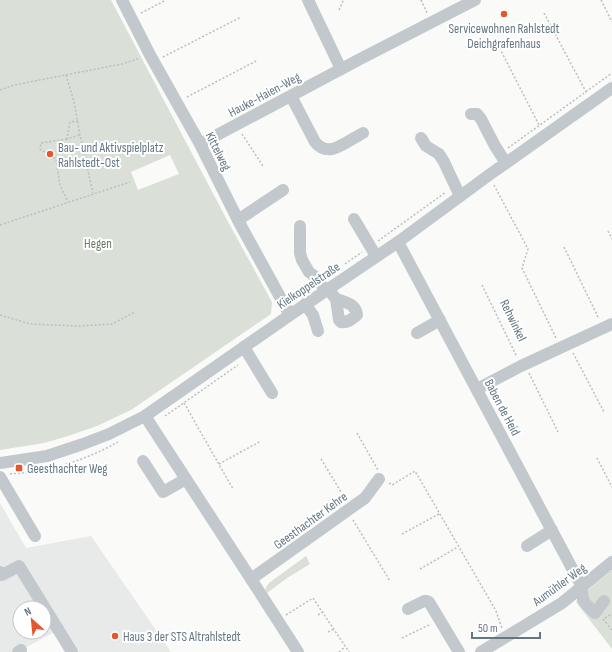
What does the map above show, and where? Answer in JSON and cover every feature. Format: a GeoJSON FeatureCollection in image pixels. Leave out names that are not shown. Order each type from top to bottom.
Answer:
{"type":"FeatureCollection","features":[{"type":"Feature","properties":{"kind":"street","name":"Kittelweg"},"geometry":{"type":"LineString","coordinates":[[122,0],[290,315]]}},
{"type":"Feature","properties":{"kind":"street","name":"Hauke-Haien-Weg"},"geometry":{"type":"LineString","coordinates":[[200,144],[475,0]]}},
{"type":"Feature","properties":{"kind":"street"},"geometry":{"type":"LineString","coordinates":[[312,2],[341,69]]}},
{"type":"Feature","properties":{"kind":"street","name":"Kielkoppelstraße"},"geometry":{"type":"LineString","coordinates":[[0,463],[48,456],[109,434],[145,416],[305,304],[398,242],[612,88]]}},
{"type":"Feature","properties":{"kind":"street"},"geometry":{"type":"LineString","coordinates":[[291,96],[316,142],[323,148],[331,149],[338,147],[363,132]]}},
{"type":"Feature","properties":{"kind":"street"},"geometry":{"type":"LineString","coordinates":[[471,114],[478,114],[506,163]]}},
{"type":"Feature","properties":{"kind":"street"},"geometry":{"type":"LineString","coordinates":[[421,138],[426,146],[439,154],[460,196]]}},
{"type":"Feature","properties":{"kind":"street"},"geometry":{"type":"LineString","coordinates":[[238,220],[283,190]]}},
{"type":"Feature","properties":{"kind":"street"},"geometry":{"type":"LineString","coordinates":[[354,219],[376,256]]}},
{"type":"Feature","properties":{"kind":"street"},"geometry":{"type":"LineString","coordinates":[[300,226],[300,253],[302,260],[309,272],[317,278],[336,299]]}},
{"type":"Feature","properties":{"kind":"street","name":"Baben de Heid"},"geometry":{"type":"LineString","coordinates":[[398,242],[582,587],[581,596],[587,607],[596,613],[604,601]]}},
{"type":"Feature","properties":{"kind":"street"},"geometry":{"type":"LineString","coordinates":[[305,304],[322,330]]}},
{"type":"Feature","properties":{"kind":"street"},"geometry":{"type":"LineString","coordinates":[[417,333],[440,320]]}},
{"type":"Feature","properties":{"kind":"street"},"geometry":{"type":"LineString","coordinates":[[477,389],[523,365],[608,326]]}},
{"type":"Feature","properties":{"kind":"street"},"geometry":{"type":"LineString","coordinates":[[244,347],[272,393]]}},
{"type":"Feature","properties":{"kind":"street"},"geometry":{"type":"LineString","coordinates":[[145,416],[298,652]]}},
{"type":"Feature","properties":{"kind":"street"},"geometry":{"type":"LineString","coordinates":[[143,461],[162,492],[186,479]]}},
{"type":"Feature","properties":{"kind":"street"},"geometry":{"type":"LineString","coordinates":[[0,477],[35,536]]}},
{"type":"Feature","properties":{"kind":"street","name":"Geesthachter Kehre"},"geometry":{"type":"LineString","coordinates":[[251,579],[365,498],[379,479]]}},
{"type":"Feature","properties":{"kind":"street"},"geometry":{"type":"LineString","coordinates":[[527,546],[552,530]]}},
{"type":"Feature","properties":{"kind":"street","name":"Aumühler Weg"},"geometry":{"type":"LineString","coordinates":[[481,652],[562,603],[612,562]]}},
{"type":"Feature","properties":{"kind":"street"},"geometry":{"type":"LineString","coordinates":[[0,572],[2,575],[19,566],[72,652]]}},
{"type":"Feature","properties":{"kind":"street"},"geometry":{"type":"LineString","coordinates":[[408,610],[424,600],[427,601],[432,606],[459,652]]}},
{"type":"Feature","properties":{"kind":"path"},"geometry":{"type":"LineString","coordinates":[[131,18],[166,0]]}},
{"type":"Feature","properties":{"kind":"path"},"geometry":{"type":"LineString","coordinates":[[339,10],[342,1],[344,0]]}},
{"type":"Feature","properties":{"kind":"path"},"geometry":{"type":"LineString","coordinates":[[421,0],[432,22]]}},
{"type":"Feature","properties":{"kind":"path"},"geometry":{"type":"LineString","coordinates":[[601,0],[612,22]]}},
{"type":"Feature","properties":{"kind":"path"},"geometry":{"type":"LineString","coordinates":[[544,13],[586,92]]}},
{"type":"Feature","properties":{"kind":"path"},"geometry":{"type":"LineString","coordinates":[[0,90],[14,85],[152,58],[241,17]]}},
{"type":"Feature","properties":{"kind":"path"},"geometry":{"type":"LineString","coordinates":[[496,42],[539,125]]}},
{"type":"Feature","properties":{"kind":"path"},"geometry":{"type":"LineString","coordinates":[[176,103],[258,60]]}},
{"type":"Feature","properties":{"kind":"path"},"geometry":{"type":"LineString","coordinates":[[66,75],[74,102],[93,194]]}},
{"type":"Feature","properties":{"kind":"path"},"geometry":{"type":"LineString","coordinates":[[67,139],[70,122],[78,120]]}},
{"type":"Feature","properties":{"kind":"path"},"geometry":{"type":"LineString","coordinates":[[236,124],[263,166]]}},
{"type":"Feature","properties":{"kind":"path"},"geometry":{"type":"LineString","coordinates":[[68,202],[60,185],[56,160],[40,149],[41,143],[67,139],[80,135]]}},
{"type":"Feature","properties":{"kind":"path"},"geometry":{"type":"LineString","coordinates":[[0,225],[130,182]]}},
{"type":"Feature","properties":{"kind":"path"},"geometry":{"type":"LineString","coordinates":[[494,185],[528,249],[522,268],[564,346],[604,412]]}},
{"type":"Feature","properties":{"kind":"path"},"geometry":{"type":"LineString","coordinates":[[608,231],[612,239]]}},
{"type":"Feature","properties":{"kind":"path"},"geometry":{"type":"LineString","coordinates":[[564,247],[608,326]]}},
{"type":"Feature","properties":{"kind":"path","name":"Rehwinkel"},"geometry":{"type":"LineString","coordinates":[[482,285],[558,432]]}},
{"type":"Feature","properties":{"kind":"path"},"geometry":{"type":"LineString","coordinates":[[0,315],[30,324],[80,326],[112,324],[135,312]]}},
{"type":"Feature","properties":{"kind":"path"},"geometry":{"type":"LineString","coordinates":[[178,393],[233,489]]}},
{"type":"Feature","properties":{"kind":"path"},"geometry":{"type":"LineString","coordinates":[[357,433],[378,470],[379,479],[392,485],[414,471],[496,611],[506,637]]}},
{"type":"Feature","properties":{"kind":"path"},"geometry":{"type":"LineString","coordinates":[[218,464],[260,441]]}},
{"type":"Feature","properties":{"kind":"path"},"geometry":{"type":"LineString","coordinates":[[597,458],[612,487]]}},
{"type":"Feature","properties":{"kind":"path"},"geometry":{"type":"LineString","coordinates":[[321,459],[390,581]]}},
{"type":"Feature","properties":{"kind":"path"},"geometry":{"type":"LineString","coordinates":[[402,534],[439,513]]}},
{"type":"Feature","properties":{"kind":"path"},"geometry":{"type":"LineString","coordinates":[[420,569],[458,546]]}},
{"type":"Feature","properties":{"kind":"path"},"geometry":{"type":"LineString","coordinates":[[277,620],[314,598],[349,652]]}},
{"type":"Feature","properties":{"kind":"path"},"geometry":{"type":"LineString","coordinates":[[318,615],[323,612]]}},
{"type":"Feature","properties":{"kind":"path"},"geometry":{"type":"LineString","coordinates":[[612,614],[604,619],[612,630]]}},
{"type":"Feature","properties":{"kind":"path"},"geometry":{"type":"LineString","coordinates":[[402,638],[440,620]]}},
{"type":"Feature","properties":{"kind":"path"},"geometry":{"type":"LineString","coordinates":[[328,632],[334,629]]}},
{"type":"Feature","properties":{"kind":"path"},"geometry":{"type":"LineString","coordinates":[[339,652],[346,647]]}},
{"type":"Feature","properties":{"kind":"shaded area"},"geometry":{"type":"Polygon","coordinates":[[[0,503],[26,548],[91,536],[171,652],[72,652],[58,630],[52,633],[52,600],[12,600],[12,640],[40,640],[18,652],[0,652],[0,503]]]}},
{"type":"Feature","properties":{"kind":"green space","name":"Hegen"},"geometry":{"type":"Polygon","coordinates":[[[0,0],[111,0],[272,302],[271,314],[131,410],[97,426],[68,436],[44,443],[0,450],[0,0]],[[170,155],[131,172],[138,190],[179,174],[170,155]]]}},
{"type":"Feature","properties":{"kind":"green space"},"geometry":{"type":"Polygon","coordinates":[[[306,556],[310,564],[287,578],[267,593],[265,589],[269,583],[306,556]]]}},
{"type":"Feature","properties":{"kind":"green space"},"geometry":{"type":"Polygon","coordinates":[[[612,570],[612,649],[576,602],[612,570]]]}},
{"type":"Feature","properties":{"kind":"place","name":"Servicewohnen Rahlstedt Deichgrafenhaus"},"geometry":{"type":"Point","coordinates":[504,14]}},
{"type":"Feature","properties":{"kind":"place","name":"Bau- und Aktivspielplatz Rahlstedt-Ost"},"geometry":{"type":"Point","coordinates":[50,154]}},
{"type":"Feature","properties":{"kind":"place","name":"Geesthachter Weg"},"geometry":{"type":"Point","coordinates":[19,468]}},
{"type":"Feature","properties":{"kind":"place","name":"Haus 3 der STS Altrahlstedt"},"geometry":{"type":"Point","coordinates":[115,636]}}]}
